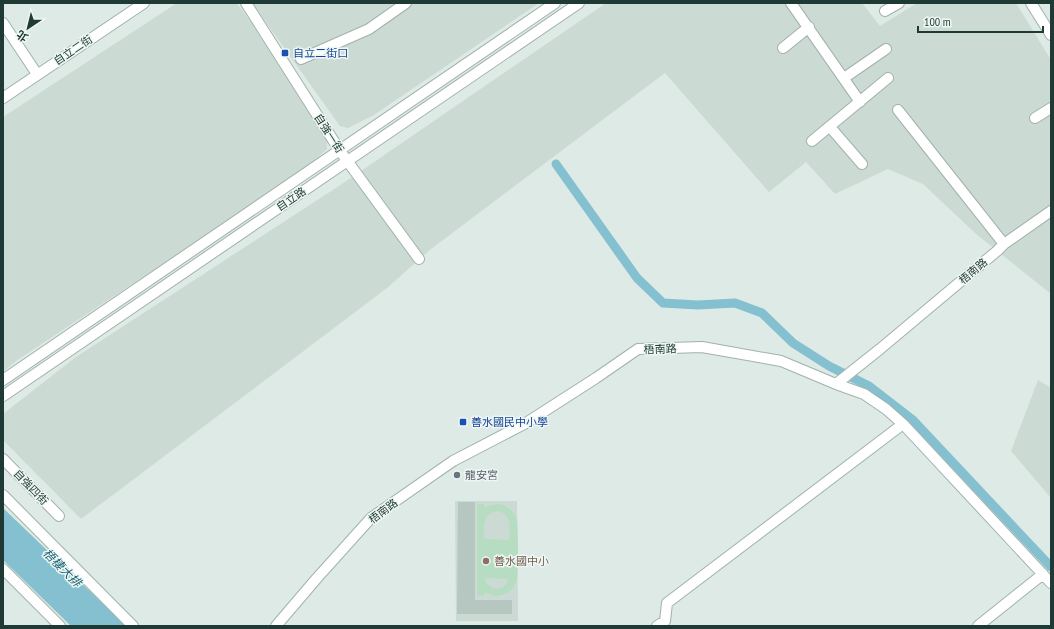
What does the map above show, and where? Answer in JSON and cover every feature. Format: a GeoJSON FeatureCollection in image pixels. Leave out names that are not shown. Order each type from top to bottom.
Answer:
{"type":"FeatureCollection","features":[{"type":"Feature","properties":{"kind":"street","name":"自立二街"},"geometry":{"type":"LineString","coordinates":[[3,98],[36,74],[144,3]]}},
{"type":"Feature","properties":{"kind":"street","name":"自強一街"},"geometry":{"type":"LineString","coordinates":[[246,3],[340,150],[419,259]]}},
{"type":"Feature","properties":{"kind":"street"},"geometry":{"type":"LineString","coordinates":[[301,58],[369,29],[406,3]]}},
{"type":"Feature","properties":{"kind":"street","name":"自立路"},"geometry":{"type":"LineString","coordinates":[[3,380],[555,3]]}},
{"type":"Feature","properties":{"kind":"street","name":"自立路"},"geometry":{"type":"LineString","coordinates":[[3,396],[579,3]]}},
{"type":"Feature","properties":{"kind":"street"},"geometry":{"type":"LineString","coordinates":[[791,3],[860,102]]}},
{"type":"Feature","properties":{"kind":"street"},"geometry":{"type":"LineString","coordinates":[[885,11],[899,3]]}},
{"type":"Feature","properties":{"kind":"street"},"geometry":{"type":"LineString","coordinates":[[1031,3],[1051,35]]}},
{"type":"Feature","properties":{"kind":"street"},"geometry":{"type":"LineString","coordinates":[[3,23],[36,74]]}},
{"type":"Feature","properties":{"kind":"street"},"geometry":{"type":"LineString","coordinates":[[783,48],[808,27]]}},
{"type":"Feature","properties":{"kind":"street"},"geometry":{"type":"LineString","coordinates":[[844,78],[886,49]]}},
{"type":"Feature","properties":{"kind":"street"},"geometry":{"type":"LineString","coordinates":[[812,142],[888,78]]}},
{"type":"Feature","properties":{"kind":"street"},"geometry":{"type":"LineString","coordinates":[[1035,118],[1051,108]]}},
{"type":"Feature","properties":{"kind":"street"},"geometry":{"type":"LineString","coordinates":[[898,110],[1004,244]]}},
{"type":"Feature","properties":{"kind":"street"},"geometry":{"type":"LineString","coordinates":[[830,127],[862,164]]}},
{"type":"Feature","properties":{"kind":"street","name":"梧南路"},"geometry":{"type":"LineString","coordinates":[[276,626],[371,518],[453,461],[526,423],[638,349],[702,347],[767,358],[781,361],[836,384],[998,251],[1004,244],[1051,211]]}},
{"type":"Feature","properties":{"kind":"street"},"geometry":{"type":"LineString","coordinates":[[836,384],[864,394],[886,409],[903,424],[1051,583]]}},
{"type":"Feature","properties":{"kind":"street"},"geometry":{"type":"LineString","coordinates":[[657,626],[666,621],[667,604],[903,424]]}},
{"type":"Feature","properties":{"kind":"street","name":"自強四街"},"geometry":{"type":"LineString","coordinates":[[3,459],[59,516]]}},
{"type":"Feature","properties":{"kind":"street"},"geometry":{"type":"LineString","coordinates":[[3,495],[133,626]]}},
{"type":"Feature","properties":{"kind":"street"},"geometry":{"type":"LineString","coordinates":[[3,569],[60,626]]}},
{"type":"Feature","properties":{"kind":"street"},"geometry":{"type":"LineString","coordinates":[[978,626],[1043,574]]}},
{"type":"Feature","properties":{"kind":"shaded area"},"geometry":{"type":"Polygon","coordinates":[[[177,3],[236,3],[327,134],[327,149],[303,171],[16,361],[3,372],[3,117],[177,3]]]}},
{"type":"Feature","properties":{"kind":"shaded area"},"geometry":{"type":"Polygon","coordinates":[[[252,3],[539,3],[374,115],[348,128],[340,126],[252,3]]]}},
{"type":"Feature","properties":{"kind":"shaded area"},"geometry":{"type":"Polygon","coordinates":[[[606,3],[862,3],[880,26],[917,3],[1016,3],[1051,60],[1051,294],[975,233],[923,184],[888,169],[835,194],[806,162],[769,192],[665,73],[431,249],[387,288],[81,519],[3,440],[3,414],[76,357],[345,182],[606,3]]]}},
{"type":"Feature","properties":{"kind":"shaded area"},"geometry":{"type":"Polygon","coordinates":[[[1038,380],[1051,388],[1051,498],[1011,451],[1038,380]]]}},
{"type":"Feature","properties":{"kind":"shaded area","name":"善水國中小"},"geometry":{"type":"Polygon","coordinates":[[[455,501],[517,501],[518,621],[456,621],[455,501]]]}},
{"type":"Feature","properties":{"kind":"green space"},"geometry":{"type":"Polygon","coordinates":[[[477,504],[484,504],[484,508],[494,504],[504,505],[512,510],[517,519],[518,561],[516,582],[511,590],[503,595],[498,596],[485,592],[484,596],[477,595],[477,504]],[[492,512],[486,518],[484,526],[484,539],[509,540],[510,526],[508,518],[502,512],[492,512]],[[485,578],[490,586],[497,589],[504,586],[509,579],[485,578]]]}},
{"type":"Feature","properties":{"kind":"water","name":"梧棲大排"},"geometry":{"type":"Polygon","coordinates":[[[3,508],[126,626],[71,626],[3,560],[3,508]]]}},
{"type":"Feature","properties":{"kind":"building"},"geometry":{"type":"Polygon","coordinates":[[[458,502],[475,502],[475,600],[512,600],[512,614],[457,614],[458,502]]]}},
{"type":"Feature","properties":{"kind":"waterway"},"geometry":{"type":"LineString","coordinates":[[556,164],[637,278],[663,303],[698,305],[735,303],[762,313],[793,343],[829,366],[869,386],[913,420],[1051,567]]}},
{"type":"Feature","properties":{"kind":"place","name":"自立二街口"},"geometry":{"type":"Point","coordinates":[285,53]}},
{"type":"Feature","properties":{"kind":"place","name":"善水國民中小學"},"geometry":{"type":"Point","coordinates":[463,422]}},
{"type":"Feature","properties":{"kind":"place","name":"龍安宮"},"geometry":{"type":"Point","coordinates":[457,475]}},
{"type":"Feature","properties":{"kind":"place","name":"善水國中小"},"geometry":{"type":"Point","coordinates":[486,561]}}]}
